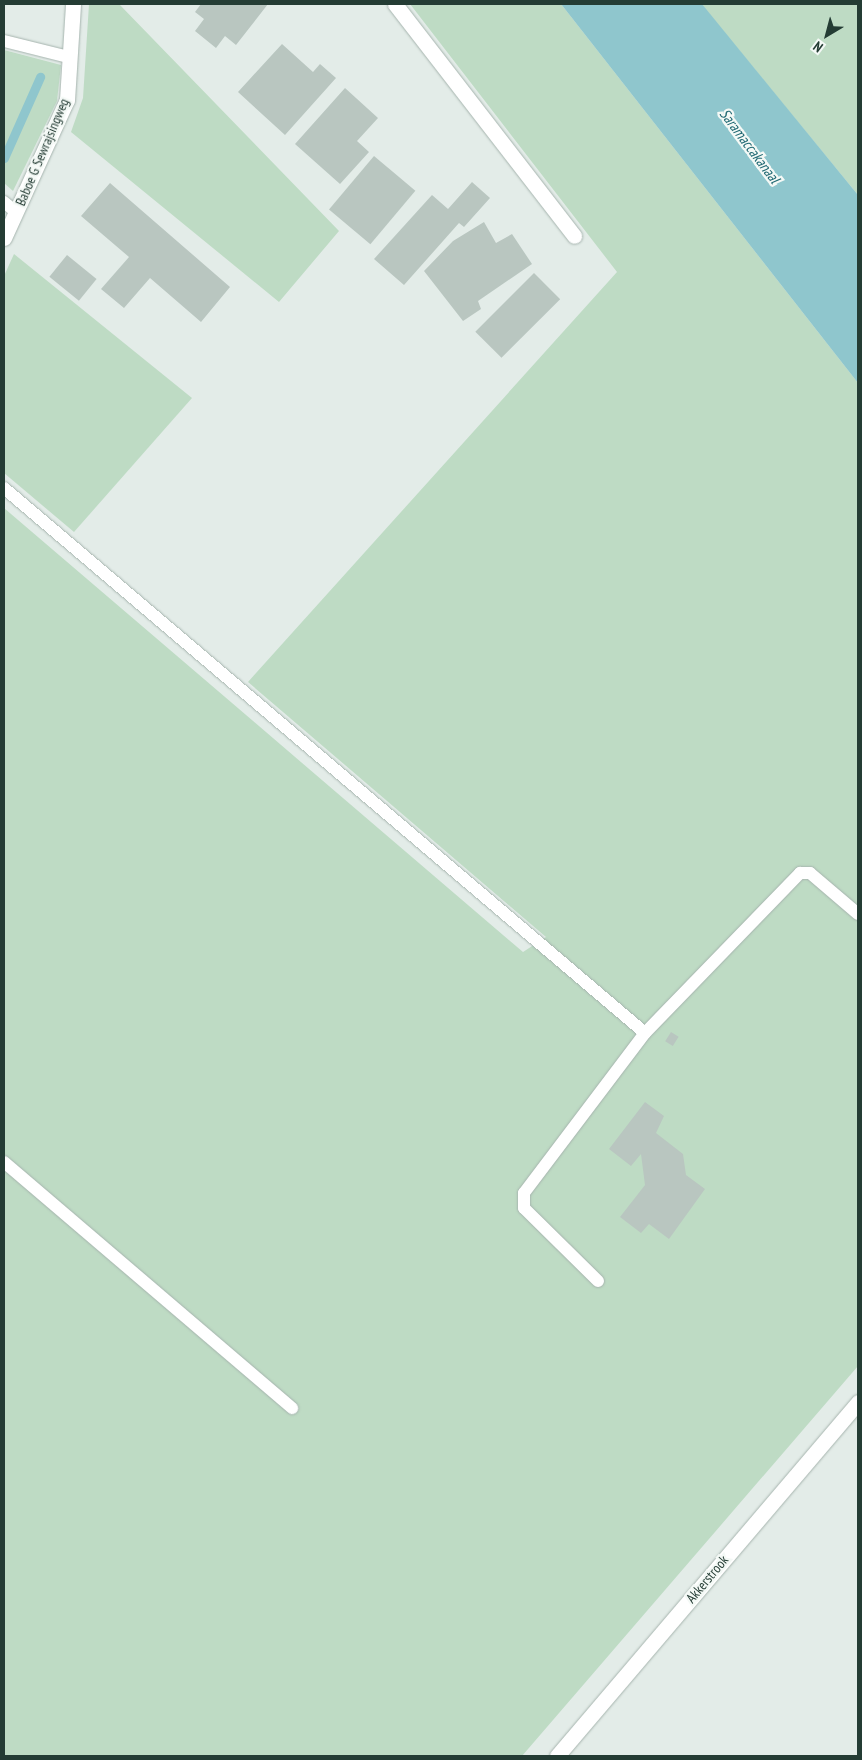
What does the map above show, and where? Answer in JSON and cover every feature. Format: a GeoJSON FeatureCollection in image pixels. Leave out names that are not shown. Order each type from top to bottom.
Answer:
{"type":"FeatureCollection","features":[{"type":"Feature","properties":{"kind":"street","name":"Baboe G Sewrajsingweg"},"geometry":{"type":"LineString","coordinates":[[4,238],[67,100],[68,57],[74,4]]}},
{"type":"Feature","properties":{"kind":"street"},"geometry":{"type":"LineString","coordinates":[[395,4],[574,236]]}},
{"type":"Feature","properties":{"kind":"street","name":"Akkerstrook"},"geometry":{"type":"LineString","coordinates":[[557,1756],[858,1402]]}},
{"type":"Feature","properties":{"kind":"lane"},"geometry":{"type":"LineString","coordinates":[[4,41],[68,57]]}},
{"type":"Feature","properties":{"kind":"lane"},"geometry":{"type":"LineString","coordinates":[[4,202],[16,212]]}},
{"type":"Feature","properties":{"kind":"lane"},"geometry":{"type":"LineString","coordinates":[[4,488],[645,1033]]}},
{"type":"Feature","properties":{"kind":"lane"},"geometry":{"type":"LineString","coordinates":[[598,1282],[524,1208],[522,1198],[645,1033],[800,873],[810,873],[858,914]]}},
{"type":"Feature","properties":{"kind":"lane"},"geometry":{"type":"LineString","coordinates":[[4,1162],[292,1408]]}},
{"type":"Feature","properties":{"kind":"green space"},"geometry":{"type":"Polygon","coordinates":[[[89,4],[119,4],[339,231],[279,302],[71,132],[83,98],[89,4]]]}},
{"type":"Feature","properties":{"kind":"green space"},"geometry":{"type":"Polygon","coordinates":[[[410,4],[561,4],[858,383],[858,1366],[522,1756],[4,1756],[4,508],[523,952],[546,937],[248,682],[617,272],[410,4]]]}},
{"type":"Feature","properties":{"kind":"green space"},"geometry":{"type":"Polygon","coordinates":[[[702,4],[858,4],[858,195],[706,10],[702,4]]]}},
{"type":"Feature","properties":{"kind":"green space"},"geometry":{"type":"Polygon","coordinates":[[[4,50],[61,65],[57,101],[13,191],[4,183],[4,50]]]}},
{"type":"Feature","properties":{"kind":"green space"},"geometry":{"type":"Polygon","coordinates":[[[14,254],[192,398],[74,532],[4,473],[4,276],[14,254]]]}},
{"type":"Feature","properties":{"kind":"water","name":"Saramaccakanaal"},"geometry":{"type":"Polygon","coordinates":[[[561,4],[702,4],[858,195],[858,383],[561,4]]]}},
{"type":"Feature","properties":{"kind":"building"},"geometry":{"type":"Polygon","coordinates":[[[201,4],[268,4],[236,45],[225,36],[216,48],[195,31],[204,19],[195,12],[201,4]]]}},
{"type":"Feature","properties":{"kind":"building"},"geometry":{"type":"Polygon","coordinates":[[[282,44],[313,72],[320,64],[336,78],[285,135],[238,92],[282,44]]]}},
{"type":"Feature","properties":{"kind":"building"},"geometry":{"type":"Polygon","coordinates":[[[345,88],[378,118],[357,141],[369,152],[340,184],[295,144],[345,88]]]}},
{"type":"Feature","properties":{"kind":"building"},"geometry":{"type":"Polygon","coordinates":[[[374,156],[415,191],[370,244],[329,210],[374,156]]]}},
{"type":"Feature","properties":{"kind":"building"},"geometry":{"type":"Polygon","coordinates":[[[472,182],[490,198],[464,227],[459,223],[404,285],[374,259],[432,195],[448,209],[472,182]]]}},
{"type":"Feature","properties":{"kind":"building"},"geometry":{"type":"Polygon","coordinates":[[[110,183],[230,287],[201,322],[150,278],[124,308],[101,289],[129,257],[81,216],[110,183]]]}},
{"type":"Feature","properties":{"kind":"building"},"geometry":{"type":"Polygon","coordinates":[[[484,222],[496,243],[512,234],[532,264],[478,301],[481,309],[463,321],[424,271],[453,241],[484,222]]]}},
{"type":"Feature","properties":{"kind":"building"},"geometry":{"type":"Polygon","coordinates":[[[67,255],[97,279],[79,301],[49,277],[67,255]]]}},
{"type":"Feature","properties":{"kind":"building"},"geometry":{"type":"Polygon","coordinates":[[[534,273],[560,299],[501,358],[475,332],[534,273]]]}},
{"type":"Feature","properties":{"kind":"building"},"geometry":{"type":"Polygon","coordinates":[[[671,1032],[679,1037],[673,1046],[665,1041],[671,1032]]]}},
{"type":"Feature","properties":{"kind":"building"},"geometry":{"type":"Polygon","coordinates":[[[645,1102],[664,1116],[656,1133],[683,1154],[686,1175],[705,1189],[669,1239],[649,1224],[641,1233],[620,1217],[645,1185],[641,1154],[631,1166],[609,1149],[645,1102]]]}},
{"type":"Feature","properties":{"kind":"waterway"},"geometry":{"type":"LineString","coordinates":[[4,158],[40,77]]}}]}
